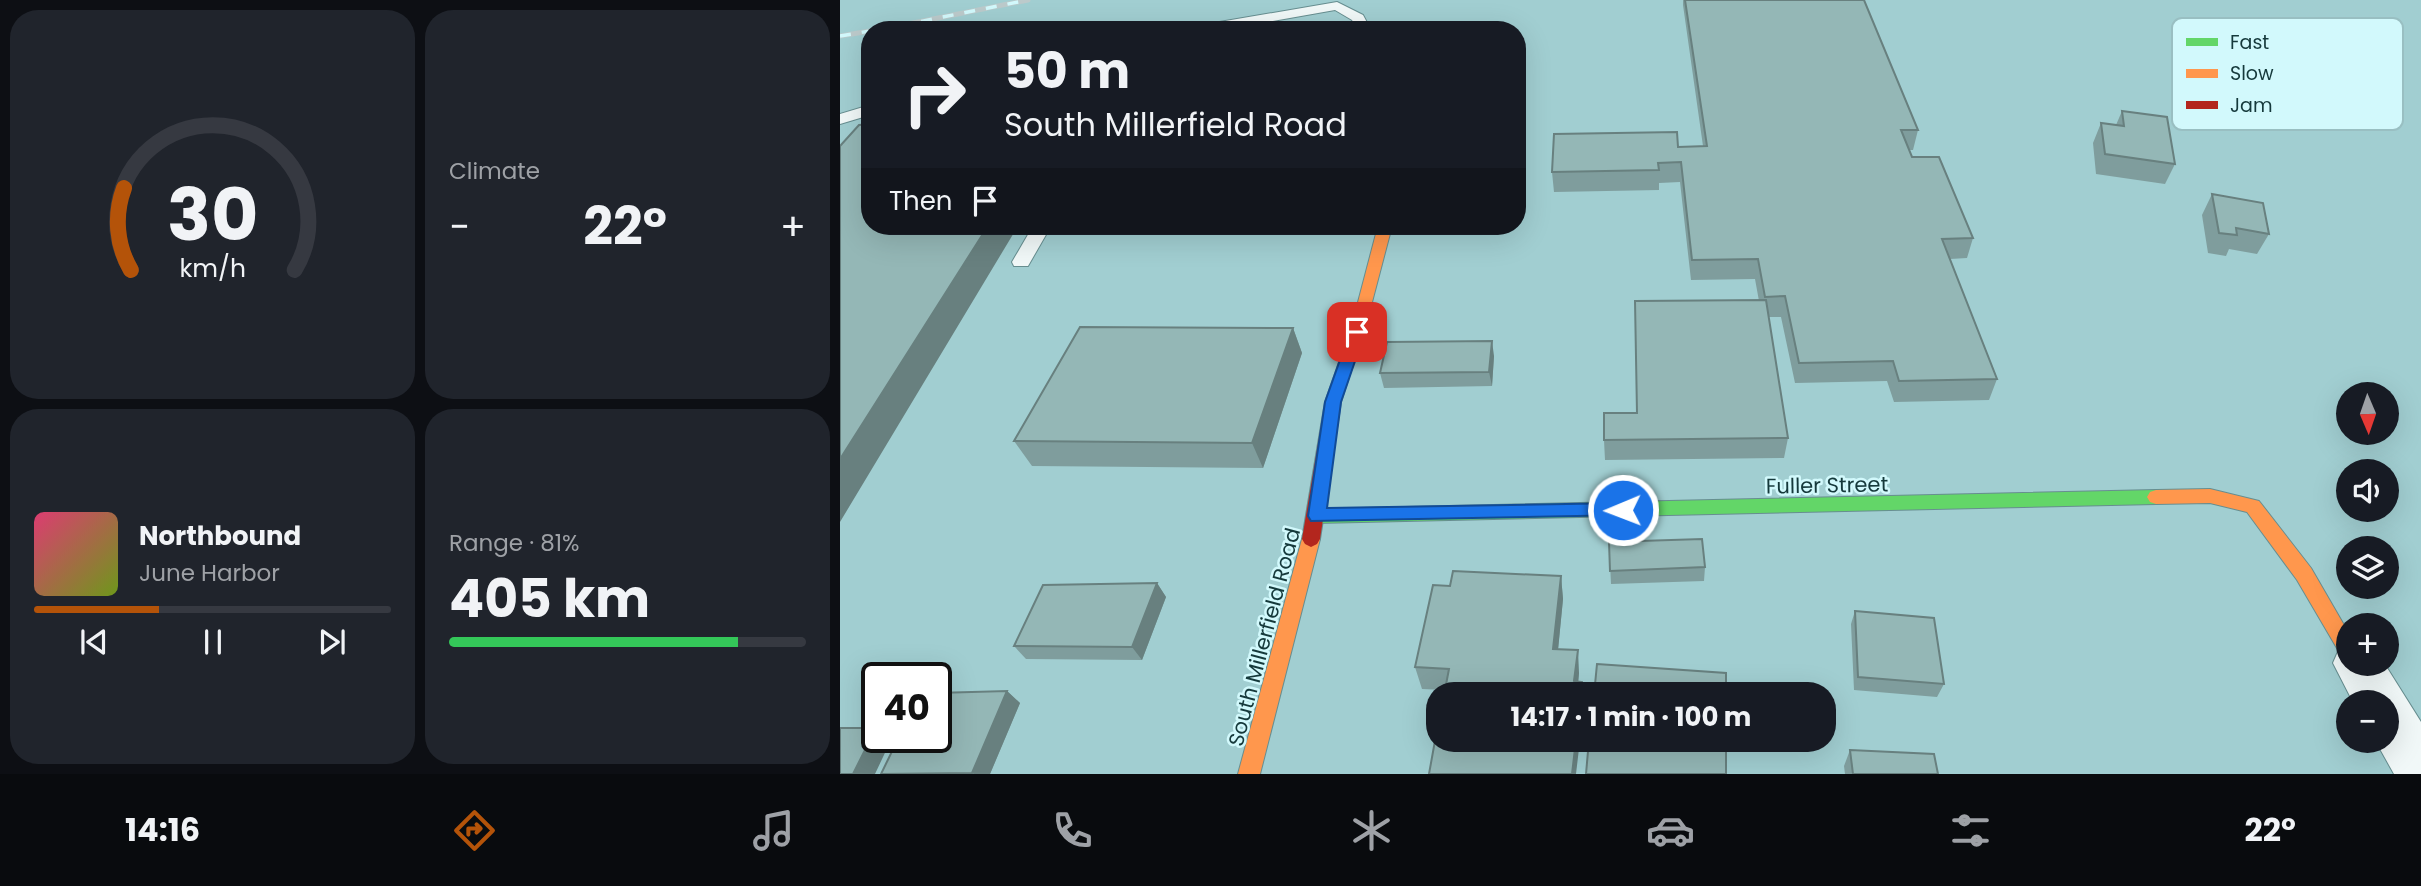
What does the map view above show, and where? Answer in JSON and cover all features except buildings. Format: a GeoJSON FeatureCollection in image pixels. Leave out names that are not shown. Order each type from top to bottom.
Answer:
{"type":"FeatureCollection","features":[{"type":"Feature","properties":{"kind":"street","name":"South Millerfield Road"},"geometry":{"type":"LineString","coordinates":[[1249,774],[1317,516],[1333,402],[1365,309],[1383,235]]}},
{"type":"Feature","properties":{"kind":"street","name":"Fuller Street"},"geometry":{"type":"LineString","coordinates":[[1317,516],[2210,496],[2253,506],[2304,574],[2336,629]]}},
{"type":"Feature","properties":{"kind":"street"},"geometry":{"type":"LineString","coordinates":[[2399,733],[2421,770]]}},
{"type":"Feature","properties":{"kind":"lane"},"geometry":{"type":"LineString","coordinates":[[1248,21],[1336,6],[1360,21]]}},
{"type":"Feature","properties":{"kind":"lane"},"geometry":{"type":"LineString","coordinates":[[840,119],[861,113]]}},
{"type":"Feature","properties":{"kind":"lane"},"geometry":{"type":"LineString","coordinates":[[1021,262],[1037,235]]}},
{"type":"Feature","properties":{"kind":"railway"},"geometry":{"type":"LineString","coordinates":[[923,21],[1028,0]]}},
{"type":"Feature","properties":{"kind":"railway"},"geometry":{"type":"LineString","coordinates":[[840,36],[861,32]]}},
{"type":"Feature","properties":{"kind":"traffic: fast"},"geometry":{"type":"LineString","coordinates":[[1317,516],[2156,497]]}},
{"type":"Feature","properties":{"kind":"traffic: slow"},"geometry":{"type":"LineString","coordinates":[[1359,325],[1383,235]]}},
{"type":"Feature","properties":{"kind":"traffic: slow"},"geometry":{"type":"LineString","coordinates":[[2156,497],[2210,496],[2253,506],[2304,574],[2336,629]]}},
{"type":"Feature","properties":{"kind":"traffic: slow"},"geometry":{"type":"LineString","coordinates":[[1249,774],[1311,539]]}},
{"type":"Feature","properties":{"kind":"traffic: jam"},"geometry":{"type":"LineString","coordinates":[[1311,539],[1333,402],[1359,325]]}},
{"type":"Feature","properties":{"kind":"route"},"geometry":{"type":"LineString","coordinates":[[1357,332],[1333,402],[1317,516],[1623,510]]}}]}
